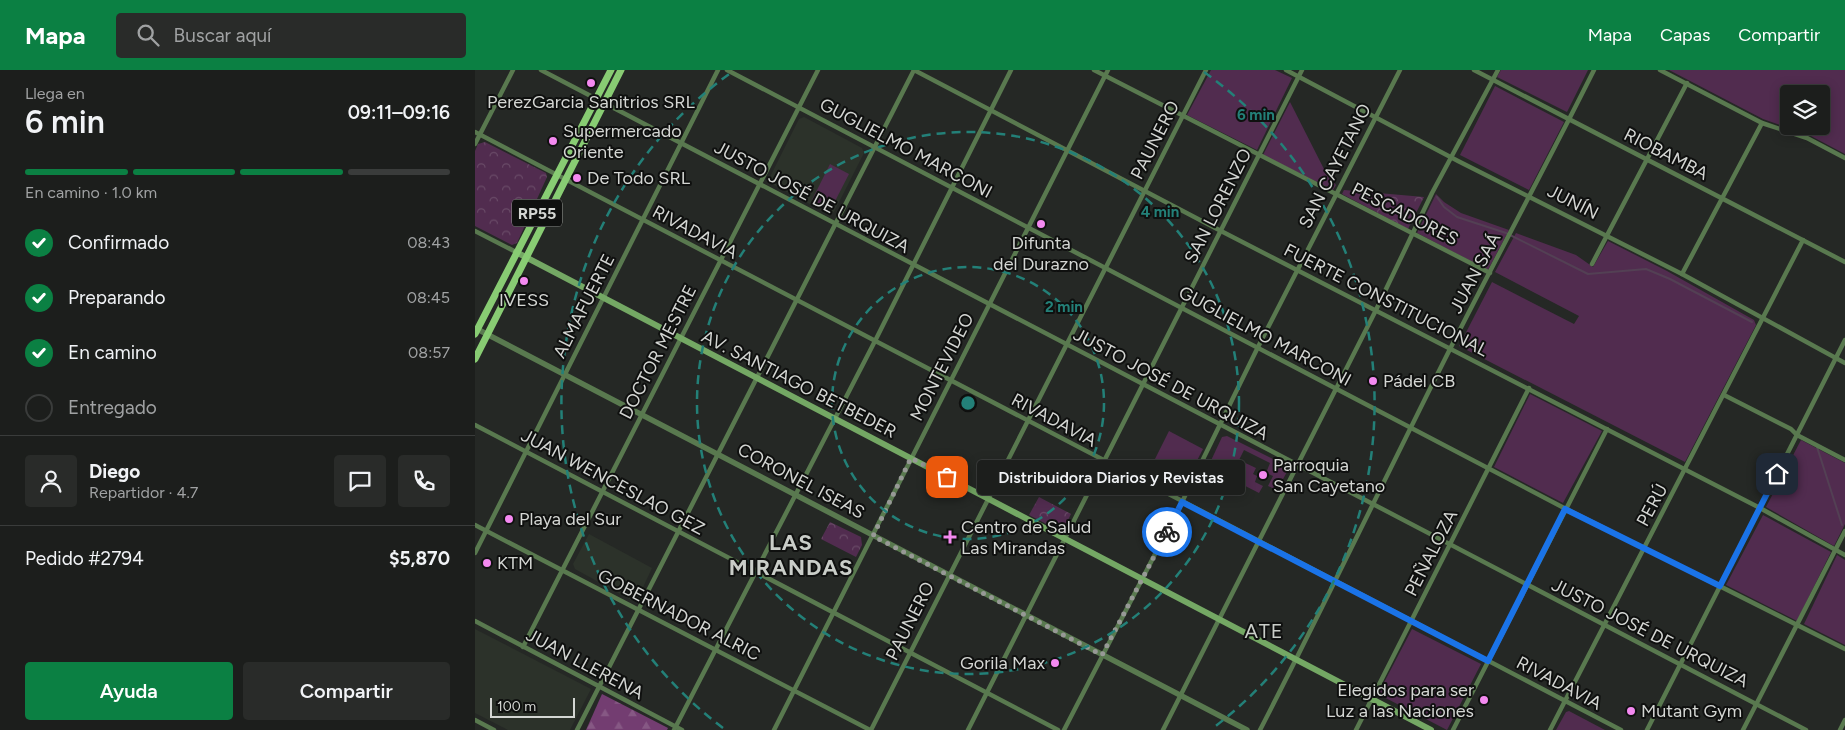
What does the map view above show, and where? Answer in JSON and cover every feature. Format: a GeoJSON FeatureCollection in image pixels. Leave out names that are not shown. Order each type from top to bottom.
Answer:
{"type":"FeatureCollection","features":[{"type":"Feature","properties":{"kind":"main road","name":"RP55"},"geometry":{"type":"LineString","coordinates":[[476,330],[611,70]]}},
{"type":"Feature","properties":{"kind":"main road","name":"RP55"},"geometry":{"type":"LineString","coordinates":[[475,359],[621,70]]}},
{"type":"Feature","properties":{"kind":"main road","name":"AV. SANTIAGO BETBEDER"},"geometry":{"type":"LineString","coordinates":[[516,252],[1431,730]]}},
{"type":"Feature","properties":{"kind":"street"},"geometry":{"type":"LineString","coordinates":[[475,144],[513,70]]}},
{"type":"Feature","properties":{"kind":"street"},"geometry":{"type":"LineString","coordinates":[[541,70],[596,99]]}},
{"type":"Feature","properties":{"kind":"street","name":"ALMAFUERTE"},"geometry":{"type":"LineString","coordinates":[[475,553],[718,70]]}},
{"type":"Feature","properties":{"kind":"street","name":"GUGLIELMO MARCONI"},"geometry":{"type":"LineString","coordinates":[[727,70],[1565,509],[1845,649]]}},
{"type":"Feature","properties":{"kind":"street","name":"DOCTOR MESTRE"},"geometry":{"type":"LineString","coordinates":[[523,647],[818,70]]}},
{"type":"Feature","properties":{"kind":"street"},"geometry":{"type":"LineString","coordinates":[[577,730],[914,70]]}},
{"type":"Feature","properties":{"kind":"street","name":"FUERTE CONSTITUCIONAL"},"geometry":{"type":"LineString","coordinates":[[914,70],[1298,271],[1760,508],[1845,555]]}},
{"type":"Feature","properties":{"kind":"street"},"geometry":{"type":"LineString","coordinates":[[675,728],[875,341],[1011,70]]}},
{"type":"Feature","properties":{"kind":"street","name":"PESCADORES"},"geometry":{"type":"LineString","coordinates":[[1094,70],[1258,156],[1490,273]]}},
{"type":"Feature","properties":{"kind":"street","name":"MONTEVIDEO"},"geometry":{"type":"LineString","coordinates":[[774,730],[1108,70]]}},
{"type":"Feature","properties":{"kind":"street","name":"PAUNERO"},"geometry":{"type":"LineString","coordinates":[[870,730],[1206,70]]}},
{"type":"Feature","properties":{"kind":"street","name":"JUNÍN"},"geometry":{"type":"LineString","coordinates":[[1286,70],[1451,158],[1682,274],[1845,363]]}},
{"type":"Feature","properties":{"kind":"street","name":"SAN LORENZO"},"geometry":{"type":"LineString","coordinates":[[968,730],[1302,70]]}},
{"type":"Feature","properties":{"kind":"street","name":"SAN CAYETANO"},"geometry":{"type":"LineString","coordinates":[[1064,730],[1182,502],[1335,194],[1400,70]]}},
{"type":"Feature","properties":{"kind":"street","name":"RIOBAMBA"},"geometry":{"type":"LineString","coordinates":[[1474,70],[1845,262]]}},
{"type":"Feature","properties":{"kind":"street"},"geometry":{"type":"LineString","coordinates":[[1163,730],[1451,158],[1498,70]]}},
{"type":"Feature","properties":{"kind":"street","name":"JUAN SAÁ"},"geometry":{"type":"LineString","coordinates":[[1260,730],[1336,582],[1451,348],[1531,197],[1594,70]]}},
{"type":"Feature","properties":{"kind":"street"},"geometry":{"type":"LineString","coordinates":[[1661,70],[1762,123],[1807,138],[1845,158]]}},
{"type":"Feature","properties":{"kind":"street"},"geometry":{"type":"LineString","coordinates":[[1591,264],[1687,83]]}},
{"type":"Feature","properties":{"kind":"street","name":"JUSTO JOSÉ DE URQUIZA"},"geometry":{"type":"LineString","coordinates":[[596,99],[1806,730]]}},
{"type":"Feature","properties":{"kind":"street"},"geometry":{"type":"LineString","coordinates":[[1682,274],[1762,123]]}},
{"type":"Feature","properties":{"kind":"street","name":"RIVADAVIA"},"geometry":{"type":"LineString","coordinates":[[475,132],[1621,730]]}},
{"type":"Feature","properties":{"kind":"street"},"geometry":{"type":"LineString","coordinates":[[475,231],[516,252]]}},
{"type":"Feature","properties":{"kind":"street","name":"PERÚ"},"geometry":{"type":"LineString","coordinates":[[1550,730],[1803,240]]}},
{"type":"Feature","properties":{"kind":"street","name":"CORONEL ISEAS"},"geometry":{"type":"LineString","coordinates":[[476,330],[1247,730]]}},
{"type":"Feature","properties":{"kind":"street"},"geometry":{"type":"LineString","coordinates":[[1647,730],[1845,340]]}},
{"type":"Feature","properties":{"kind":"street","name":"PEÑALOZA"},"geometry":{"type":"LineString","coordinates":[[1356,730],[1411,620],[1451,546],[1529,388]]}},
{"type":"Feature","properties":{"kind":"street"},"geometry":{"type":"LineString","coordinates":[[1724,395],[1791,428],[1797,435],[1845,460]]}},
{"type":"Feature","properties":{"kind":"street","name":"JUAN WENCESLAO GEZ"},"geometry":{"type":"LineString","coordinates":[[475,425],[1058,730]]}},
{"type":"Feature","properties":{"kind":"street"},"geometry":{"type":"LineString","coordinates":[[1453,730],[1607,429]]}},
{"type":"Feature","properties":{"kind":"street","name":"GOBERNADOR ALRIC"},"geometry":{"type":"LineString","coordinates":[[475,525],[870,730]]}},
{"type":"Feature","properties":{"kind":"street"},"geometry":{"type":"LineString","coordinates":[[1743,730],[1799,626],[1845,531]]}},
{"type":"Feature","properties":{"kind":"street","name":"JUAN LLERENA"},"geometry":{"type":"LineString","coordinates":[[475,621],[681,730]]}},
{"type":"Feature","properties":{"kind":"street"},"geometry":{"type":"LineString","coordinates":[[475,720],[494,730]]}},
{"type":"Feature","properties":{"kind":"street"},"geometry":{"type":"LineString","coordinates":[[1839,730],[1845,720]]}},
{"type":"Feature","properties":{"kind":"shaded area"},"geometry":{"type":"Polygon","coordinates":[[[804,117],[862,148],[864,153],[834,212],[829,214],[770,183],[769,179],[799,119],[804,117]]]}},
{"type":"Feature","properties":{"kind":"shaded area"},"geometry":{"type":"Polygon","coordinates":[[[589,534],[652,568],[638,598],[633,601],[575,569],[573,564],[589,534]]]}},
{"type":"Feature","properties":{"kind":"shaded area"},"geometry":{"type":"Polygon","coordinates":[[[475,629],[591,689],[570,730],[508,730],[475,713],[475,629]]]}},
{"type":"Feature","properties":{"kind":"green space"},"geometry":{"type":"Polygon","coordinates":[[[1211,70],[1275,70],[1292,78],[1257,150],[1187,115],[1211,70]]]}},
{"type":"Feature","properties":{"kind":"green space"},"geometry":{"type":"Polygon","coordinates":[[[1501,70],[1588,70],[1567,112],[1497,77],[1501,70]]]}},
{"type":"Feature","properties":{"kind":"green space"},"geometry":{"type":"Polygon","coordinates":[[[1669,70],[1845,70],[1845,154],[1809,135],[1830,135],[1830,85],[1780,85],[1780,125],[1763,119],[1669,70]]]}},
{"type":"Feature","properties":{"kind":"green space"},"geometry":{"type":"Polygon","coordinates":[[[1495,86],[1564,122],[1529,190],[1460,155],[1495,86]]]}},
{"type":"Feature","properties":{"kind":"green space"},"geometry":{"type":"Polygon","coordinates":[[[1290,102],[1326,173],[1336,185],[1333,190],[1263,155],[1290,102]]]}},
{"type":"Feature","properties":{"kind":"green space"},"geometry":{"type":"Polygon","coordinates":[[[485,142],[546,173],[547,177],[517,243],[512,245],[475,226],[475,151],[478,144],[485,142]]]}},
{"type":"Feature","properties":{"kind":"green space"},"geometry":{"type":"Polygon","coordinates":[[[830,164],[849,174],[831,209],[812,200],[830,164]]]}},
{"type":"Feature","properties":{"kind":"green space"},"geometry":{"type":"Polygon","coordinates":[[[1344,190],[1424,197],[1408,229],[1342,194],[1344,190]]]}},
{"type":"Feature","properties":{"kind":"green space"},"geometry":{"type":"Polygon","coordinates":[[[1436,194],[1444,202],[1461,213],[1509,230],[1488,270],[1417,233],[1436,194]]]}},
{"type":"Feature","properties":{"kind":"green space"},"geometry":{"type":"Polygon","coordinates":[[[1516,233],[1576,255],[1593,267],[1608,241],[1667,271],[1754,320],[1756,325],[1685,462],[1459,346],[1492,282],[1574,324],[1579,316],[1495,272],[1516,233]]]}},
{"type":"Feature","properties":{"kind":"green space"},"geometry":{"type":"Polygon","coordinates":[[[1530,394],[1602,431],[1563,503],[1494,467],[1530,394]]]}},
{"type":"Feature","properties":{"kind":"green space"},"geometry":{"type":"Polygon","coordinates":[[[1169,431],[1203,449],[1189,476],[1155,459],[1169,431]]]}},
{"type":"Feature","properties":{"kind":"green space"},"geometry":{"type":"Polygon","coordinates":[[[1227,436],[1287,466],[1288,470],[1277,490],[1268,486],[1273,476],[1266,473],[1270,463],[1244,450],[1239,460],[1256,468],[1253,474],[1257,476],[1255,482],[1263,486],[1259,493],[1208,467],[1222,437],[1227,436]]]}},
{"type":"Feature","properties":{"kind":"green space"},"geometry":{"type":"Polygon","coordinates":[[[1801,440],[1845,463],[1845,524],[1834,546],[1766,507],[1801,440]]]}},
{"type":"Feature","properties":{"kind":"green space"},"geometry":{"type":"Polygon","coordinates":[[[1039,497],[1071,514],[1062,532],[1029,515],[1039,497]]]}},
{"type":"Feature","properties":{"kind":"green space"},"geometry":{"type":"Polygon","coordinates":[[[1763,515],[1831,552],[1797,621],[1726,585],[1763,515]]]}},
{"type":"Feature","properties":{"kind":"green space"},"geometry":{"type":"Polygon","coordinates":[[[830,522],[861,537],[862,545],[856,557],[821,539],[830,522]]]}},
{"type":"Feature","properties":{"kind":"green space"},"geometry":{"type":"Polygon","coordinates":[[[1837,555],[1845,560],[1845,645],[1804,624],[1837,555]]]}},
{"type":"Feature","properties":{"kind":"green space"},"geometry":{"type":"Polygon","coordinates":[[[1412,629],[1481,664],[1447,730],[1378,694],[1412,629]]]}},
{"type":"Feature","properties":{"kind":"green space"},"geometry":{"type":"Polygon","coordinates":[[[602,694],[668,728],[667,730],[586,730],[602,694]]]}},
{"type":"Feature","properties":{"kind":"green space"},"geometry":{"type":"Polygon","coordinates":[[[1569,711],[1605,730],[1556,730],[1566,712],[1569,711]]]}},
{"type":"Feature","properties":{"kind":"waterway"},"geometry":{"type":"LineString","coordinates":[[1437,197],[1444,207],[1457,217],[1506,233],[1588,274],[1646,269],[1670,279],[1752,322]]}},
{"type":"Feature","properties":{"kind":"waterway"},"geometry":{"type":"LineString","coordinates":[[1817,447],[1842,525]]}},
{"type":"Feature","properties":{"kind":"way so far"},"geometry":{"type":"LineString","coordinates":[[947,477],[911,458],[873,536],[1102,655],[1167,532]]}},
{"type":"Feature","properties":{"kind":"place","name":"PerezGarcia Sanitrios SRL"},"geometry":{"type":"Point","coordinates":[591,83]}},
{"type":"Feature","properties":{"kind":"place","name":"Supermercado Oriente"},"geometry":{"type":"Point","coordinates":[553,141]}},
{"type":"Feature","properties":{"kind":"place","name":"De Todo SRL"},"geometry":{"type":"Point","coordinates":[577,178]}},
{"type":"Feature","properties":{"kind":"place","name":"Difunta del Durazno"},"geometry":{"type":"Point","coordinates":[1041,224]}},
{"type":"Feature","properties":{"kind":"place","name":"IVESS"},"geometry":{"type":"Point","coordinates":[524,281]}},
{"type":"Feature","properties":{"kind":"place","name":"Pádel CB"},"geometry":{"type":"Point","coordinates":[1373,381]}},
{"type":"Feature","properties":{"kind":"place","name":"Parroquia San Cayetano"},"geometry":{"type":"Point","coordinates":[1263,475]}},
{"type":"Feature","properties":{"kind":"place","name":"Distribuidora Diarios y Revistas"},"geometry":{"type":"Point","coordinates":[947,477]}},
{"type":"Feature","properties":{"kind":"place","name":"Playa del Sur"},"geometry":{"type":"Point","coordinates":[509,519]}},
{"type":"Feature","properties":{"kind":"place","name":"Centro de Salud Las Mirandas"},"geometry":{"type":"Point","coordinates":[950,537]}},
{"type":"Feature","properties":{"kind":"place","name":"KTM"},"geometry":{"type":"Point","coordinates":[487,563]}},
{"type":"Feature","properties":{"kind":"place","name":"Gorila Max"},"geometry":{"type":"Point","coordinates":[1055,663]}},
{"type":"Feature","properties":{"kind":"place","name":"Elegidos para ser Luz a las Naciones"},"geometry":{"type":"Point","coordinates":[1484,700]}},
{"type":"Feature","properties":{"kind":"place","name":"Mutant Gym"},"geometry":{"type":"Point","coordinates":[1631,711]}},
{"type":"Feature","properties":{"kind":"district","name":"LAS MIRANDAS"},"geometry":{"type":"Point","coordinates":[791,555]}},
{"type":"Feature","properties":{"kind":"district","name":"ATE"},"geometry":{"type":"Point","coordinates":[1264,631]}},
{"type":"Feature","properties":{"kind":"route"},"geometry":{"type":"LineString","coordinates":[[1167,532],[1182,502],[1488,661],[1565,509],[1720,586],[1777,474]]}}]}
